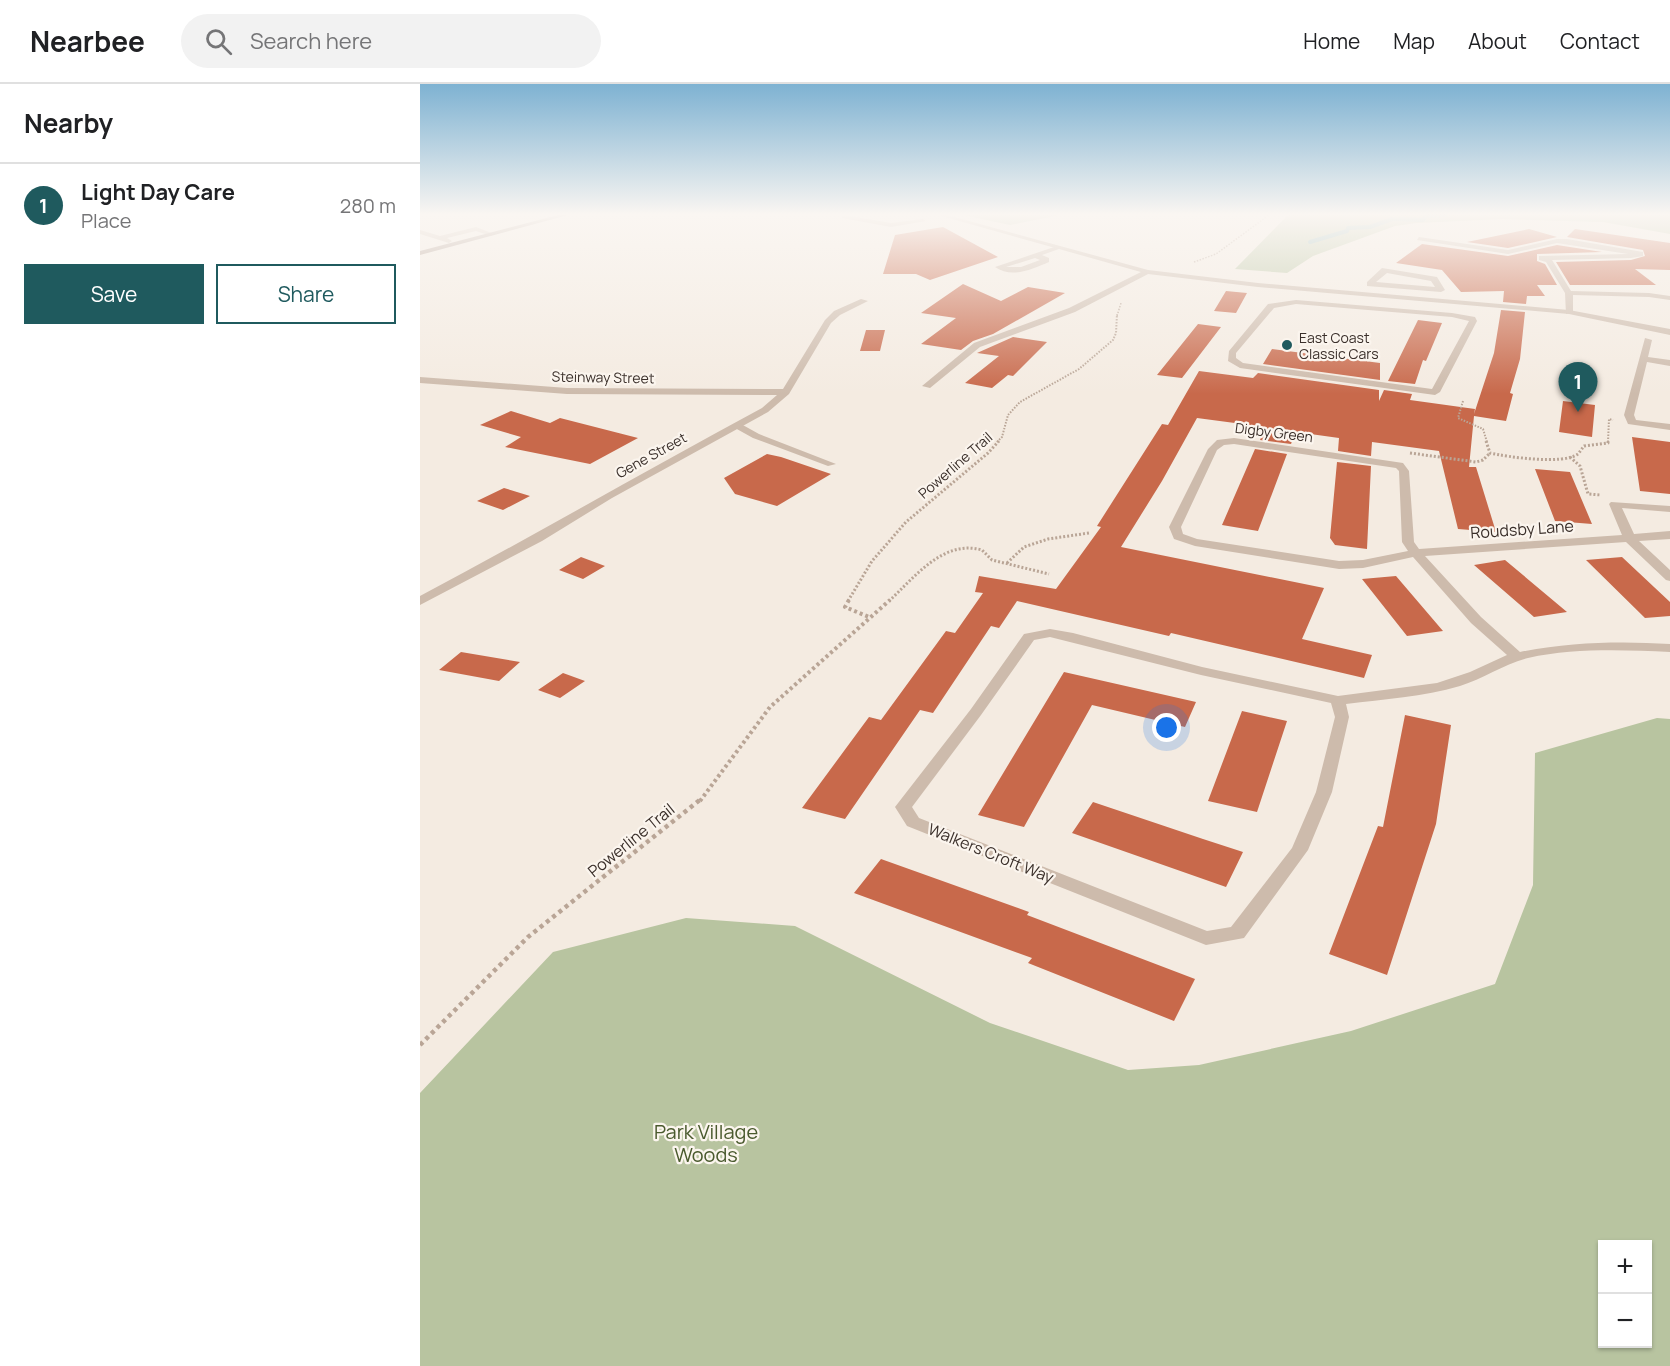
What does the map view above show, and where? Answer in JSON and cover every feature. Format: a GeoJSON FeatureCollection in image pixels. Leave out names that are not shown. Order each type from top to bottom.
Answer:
{"type":"FeatureCollection","features":[{"type":"Feature","properties":{"kind":"street"},"geometry":{"type":"LineString","coordinates":[[927,386],[977,345],[1072,310],[1142,275]]}},
{"type":"Feature","properties":{"kind":"street"},"geometry":{"type":"LineString","coordinates":[[1170,275],[1258,285],[1569,312],[1670,332]]}},
{"type":"Feature","properties":{"kind":"street"},"geometry":{"type":"LineString","coordinates":[[1380,275],[1370,282],[1374,285],[1441,290],[1434,279],[1412,275]]}},
{"type":"Feature","properties":{"kind":"street"},"geometry":{"type":"LineString","coordinates":[[1558,275],[1569,293],[1569,312]]}},
{"type":"Feature","properties":{"kind":"street"},"geometry":{"type":"LineString","coordinates":[[1402,287],[1404,311]]}},
{"type":"Feature","properties":{"kind":"street"},"geometry":{"type":"LineString","coordinates":[[1569,293],[1649,294],[1670,298]]}},
{"type":"Feature","properties":{"kind":"street","name":"Gene Street"},"geometry":{"type":"LineString","coordinates":[[420,601],[538,538],[765,410],[786,392],[828,322],[841,311],[864,301]]}},
{"type":"Feature","properties":{"kind":"street"},"geometry":{"type":"LineString","coordinates":[[1280,303],[1404,311],[1452,315],[1473,321],[1435,392],[1240,365],[1231,359],[1232,353],[1271,306],[1280,303]]}},
{"type":"Feature","properties":{"kind":"street"},"geometry":{"type":"LineString","coordinates":[[1648,340],[1629,415],[1632,422],[1670,427]]}},
{"type":"Feature","properties":{"kind":"street"},"geometry":{"type":"LineString","coordinates":[[1642,359],[1670,363]]}},
{"type":"Feature","properties":{"kind":"street","name":"Steinway Street"},"geometry":{"type":"LineString","coordinates":[[421,381],[567,391],[786,392]]}},
{"type":"Feature","properties":{"kind":"street","name":"Digby Green"},"geometry":{"type":"LineString","coordinates":[[1399,465],[1234,441],[1221,442],[1214,449],[1175,527],[1178,536],[1195,542],[1313,562],[1363,564],[1416,553]]}},
{"type":"Feature","properties":{"kind":"street"},"geometry":{"type":"LineString","coordinates":[[1399,465],[1404,471],[1408,542],[1476,620],[1518,657]]}},
{"type":"Feature","properties":{"kind":"street"},"geometry":{"type":"LineString","coordinates":[[1670,509],[1615,504],[1630,539],[1670,577]]}},
{"type":"Feature","properties":{"kind":"street","name":"Roudsby Lane"},"geometry":{"type":"LineString","coordinates":[[1416,553],[1670,535]]}},
{"type":"Feature","properties":{"kind":"street","name":"Walkers Croft Way"},"geometry":{"type":"LineString","coordinates":[[1338,700],[1342,717],[1324,792],[1299,850],[1237,933],[1206,938],[913,822],[903,807],[976,712],[1029,637],[1050,633],[1073,637],[1201,671],[1338,700],[1405,692],[1469,678],[1518,657],[1578,649],[1670,648]]}},
{"type":"Feature","properties":{"kind":"lane"},"geometry":{"type":"LineString","coordinates":[[738,426],[756,436],[831,464]]}},
{"type":"Feature","properties":{"kind":"path","name":"Powerline Trail"},"geometry":{"type":"LineString","coordinates":[[869,617],[845,607],[872,561],[906,522],[988,453],[1002,437],[1008,415],[1020,402],[1079,369],[1113,340],[1116,333],[1117,310],[1124,300]]}},
{"type":"Feature","properties":{"kind":"path"},"geometry":{"type":"LineString","coordinates":[[1463,401],[1458,418],[1483,429],[1490,453]]}},
{"type":"Feature","properties":{"kind":"path"},"geometry":{"type":"LineString","coordinates":[[1490,453],[1518,458],[1570,457],[1579,453],[1584,446],[1608,443],[1609,419],[1632,422]]}},
{"type":"Feature","properties":{"kind":"path"},"geometry":{"type":"LineString","coordinates":[[1399,465],[1409,453],[1476,462],[1483,460],[1490,453]]}},
{"type":"Feature","properties":{"kind":"path"},"geometry":{"type":"LineString","coordinates":[[1570,457],[1580,466],[1588,494],[1613,496],[1615,504]]}},
{"type":"Feature","properties":{"kind":"path"},"geometry":{"type":"LineString","coordinates":[[1007,564],[1024,547],[1048,539],[1089,534]]}},
{"type":"Feature","properties":{"kind":"path","name":"Powerline Trail"},"geometry":{"type":"LineString","coordinates":[[420,1045],[528,937],[700,801],[770,707],[939,556],[949,550],[976,549],[987,552],[992,560],[1048,574]]}},
{"type":"Feature","properties":{"kind":"green space","name":"Park Village Woods"},"geometry":{"type":"Polygon","coordinates":[[[1657,718],[1670,719],[1670,1366],[420,1366],[420,1093],[553,952],[686,918],[795,926],[990,1023],[1128,1070],[1199,1065],[1351,1031],[1495,984],[1533,885],[1535,753],[1657,718]]]}},
{"type":"Feature","properties":{"kind":"building"},"geometry":{"type":"Polygon","coordinates":[[[918,275],[945,275],[930,280],[918,275]]]}},
{"type":"Feature","properties":{"kind":"building"},"geometry":{"type":"Polygon","coordinates":[[[1446,275],[1551,275],[1557,285],[1537,285],[1545,296],[1527,296],[1526,304],[1503,302],[1504,291],[1461,292],[1446,275]]]}},
{"type":"Feature","properties":{"kind":"building"},"geometry":{"type":"Polygon","coordinates":[[[1564,275],[1643,275],[1656,285],[1570,285],[1564,275]]]}},
{"type":"Feature","properties":{"kind":"building"},"geometry":{"type":"Polygon","coordinates":[[[963,284],[1001,301],[1028,287],[1065,293],[993,334],[973,341],[961,350],[921,344],[956,318],[921,313],[963,284]]]}},
{"type":"Feature","properties":{"kind":"building"},"geometry":{"type":"Polygon","coordinates":[[[1226,291],[1247,293],[1236,313],[1214,311],[1226,291]]]}},
{"type":"Feature","properties":{"kind":"building"},"geometry":{"type":"Polygon","coordinates":[[[1501,310],[1525,312],[1520,359],[1510,393],[1513,394],[1506,421],[1474,416],[1469,467],[1476,467],[1496,532],[1458,529],[1439,451],[1372,442],[1371,456],[1338,451],[1339,438],[1296,432],[1291,444],[1260,440],[1265,427],[1197,418],[1162,481],[1121,547],[1324,588],[1302,639],[1372,655],[1364,678],[1171,633],[1169,636],[1017,601],[999,628],[991,626],[933,713],[920,710],[845,819],[802,808],[869,717],[881,720],[946,631],[955,633],[983,593],[975,592],[979,576],[1056,589],[1101,527],[1097,526],[1162,424],[1168,425],[1199,371],[1253,378],[1258,373],[1379,390],[1379,401],[1384,390],[1412,394],[1410,400],[1475,409],[1474,414],[1494,353],[1501,310]]]}},
{"type":"Feature","properties":{"kind":"building"},"geometry":{"type":"Polygon","coordinates":[[[1418,320],[1442,323],[1426,361],[1423,360],[1415,384],[1388,381],[1418,320]]]}},
{"type":"Feature","properties":{"kind":"building"},"geometry":{"type":"Polygon","coordinates":[[[1198,324],[1221,327],[1182,378],[1157,375],[1198,324]]]}},
{"type":"Feature","properties":{"kind":"building"},"geometry":{"type":"Polygon","coordinates":[[[866,330],[885,330],[880,351],[860,351],[866,330]]]}},
{"type":"Feature","properties":{"kind":"building"},"geometry":{"type":"Polygon","coordinates":[[[1013,337],[1047,342],[1013,376],[1008,375],[992,388],[965,383],[999,356],[977,353],[1013,337]]]}},
{"type":"Feature","properties":{"kind":"building"},"geometry":{"type":"Polygon","coordinates":[[[1272,349],[1380,363],[1380,380],[1263,364],[1272,349]]]}},
{"type":"Feature","properties":{"kind":"building"},"geometry":{"type":"Polygon","coordinates":[[[1563,401],[1595,405],[1592,437],[1559,432],[1563,401]]]}},
{"type":"Feature","properties":{"kind":"building"},"geometry":{"type":"Polygon","coordinates":[[[511,411],[550,423],[560,418],[638,438],[590,464],[505,447],[521,437],[480,425],[511,411]]]}},
{"type":"Feature","properties":{"kind":"building"},"geometry":{"type":"Polygon","coordinates":[[[1632,437],[1670,442],[1670,494],[1640,491],[1632,437]]]}},
{"type":"Feature","properties":{"kind":"building"},"geometry":{"type":"Polygon","coordinates":[[[1255,449],[1287,454],[1258,531],[1222,525],[1255,449]]]}},
{"type":"Feature","properties":{"kind":"building"},"geometry":{"type":"Polygon","coordinates":[[[767,454],[831,474],[777,506],[735,494],[724,478],[767,454]]]}},
{"type":"Feature","properties":{"kind":"building"},"geometry":{"type":"Polygon","coordinates":[[[1337,462],[1371,466],[1367,549],[1335,545],[1330,538],[1337,462]]]}},
{"type":"Feature","properties":{"kind":"building"},"geometry":{"type":"Polygon","coordinates":[[[1535,469],[1570,472],[1592,524],[1555,521],[1535,469]]]}},
{"type":"Feature","properties":{"kind":"building"},"geometry":{"type":"Polygon","coordinates":[[[504,488],[530,496],[503,510],[477,501],[504,488]]]}},
{"type":"Feature","properties":{"kind":"building"},"geometry":{"type":"Polygon","coordinates":[[[581,557],[605,566],[583,579],[559,570],[581,557]]]}},
{"type":"Feature","properties":{"kind":"building"},"geometry":{"type":"Polygon","coordinates":[[[1622,557],[1670,602],[1670,616],[1645,618],[1586,560],[1622,557]]]}},
{"type":"Feature","properties":{"kind":"building"},"geometry":{"type":"Polygon","coordinates":[[[1505,560],[1567,612],[1534,617],[1474,565],[1505,560]]]}},
{"type":"Feature","properties":{"kind":"building"},"geometry":{"type":"Polygon","coordinates":[[[1396,576],[1443,631],[1407,636],[1362,579],[1396,576]]]}},
{"type":"Feature","properties":{"kind":"building"},"geometry":{"type":"Polygon","coordinates":[[[461,652],[520,662],[499,681],[439,670],[461,652]]]}},
{"type":"Feature","properties":{"kind":"building"},"geometry":{"type":"Polygon","coordinates":[[[1064,672],[1196,702],[1185,727],[1092,705],[1024,827],[978,815],[1064,672]]]}},
{"type":"Feature","properties":{"kind":"building"},"geometry":{"type":"Polygon","coordinates":[[[563,673],[585,681],[560,698],[538,690],[563,673]]]}},
{"type":"Feature","properties":{"kind":"building"},"geometry":{"type":"Polygon","coordinates":[[[1242,711],[1287,721],[1257,812],[1208,801],[1242,711]]]}},
{"type":"Feature","properties":{"kind":"building"},"geometry":{"type":"Polygon","coordinates":[[[1405,715],[1451,725],[1436,824],[1387,975],[1329,954],[1378,826],[1383,827],[1405,715]]]}},
{"type":"Feature","properties":{"kind":"building"},"geometry":{"type":"Polygon","coordinates":[[[1093,802],[1243,852],[1226,887],[1072,833],[1093,802]]]}},
{"type":"Feature","properties":{"kind":"building"},"geometry":{"type":"Polygon","coordinates":[[[881,859],[1029,912],[1027,915],[1195,979],[1174,1021],[1028,963],[1032,958],[854,893],[881,859]]]}},
{"type":"Feature","properties":{"kind":"place","name":"East Coast Classic Cars"},"geometry":{"type":"Point","coordinates":[1287,345]}},
{"type":"Feature","properties":{"kind":"place","name":"Light Day Care"},"geometry":{"type":"Point","coordinates":[1578,412]}}]}
